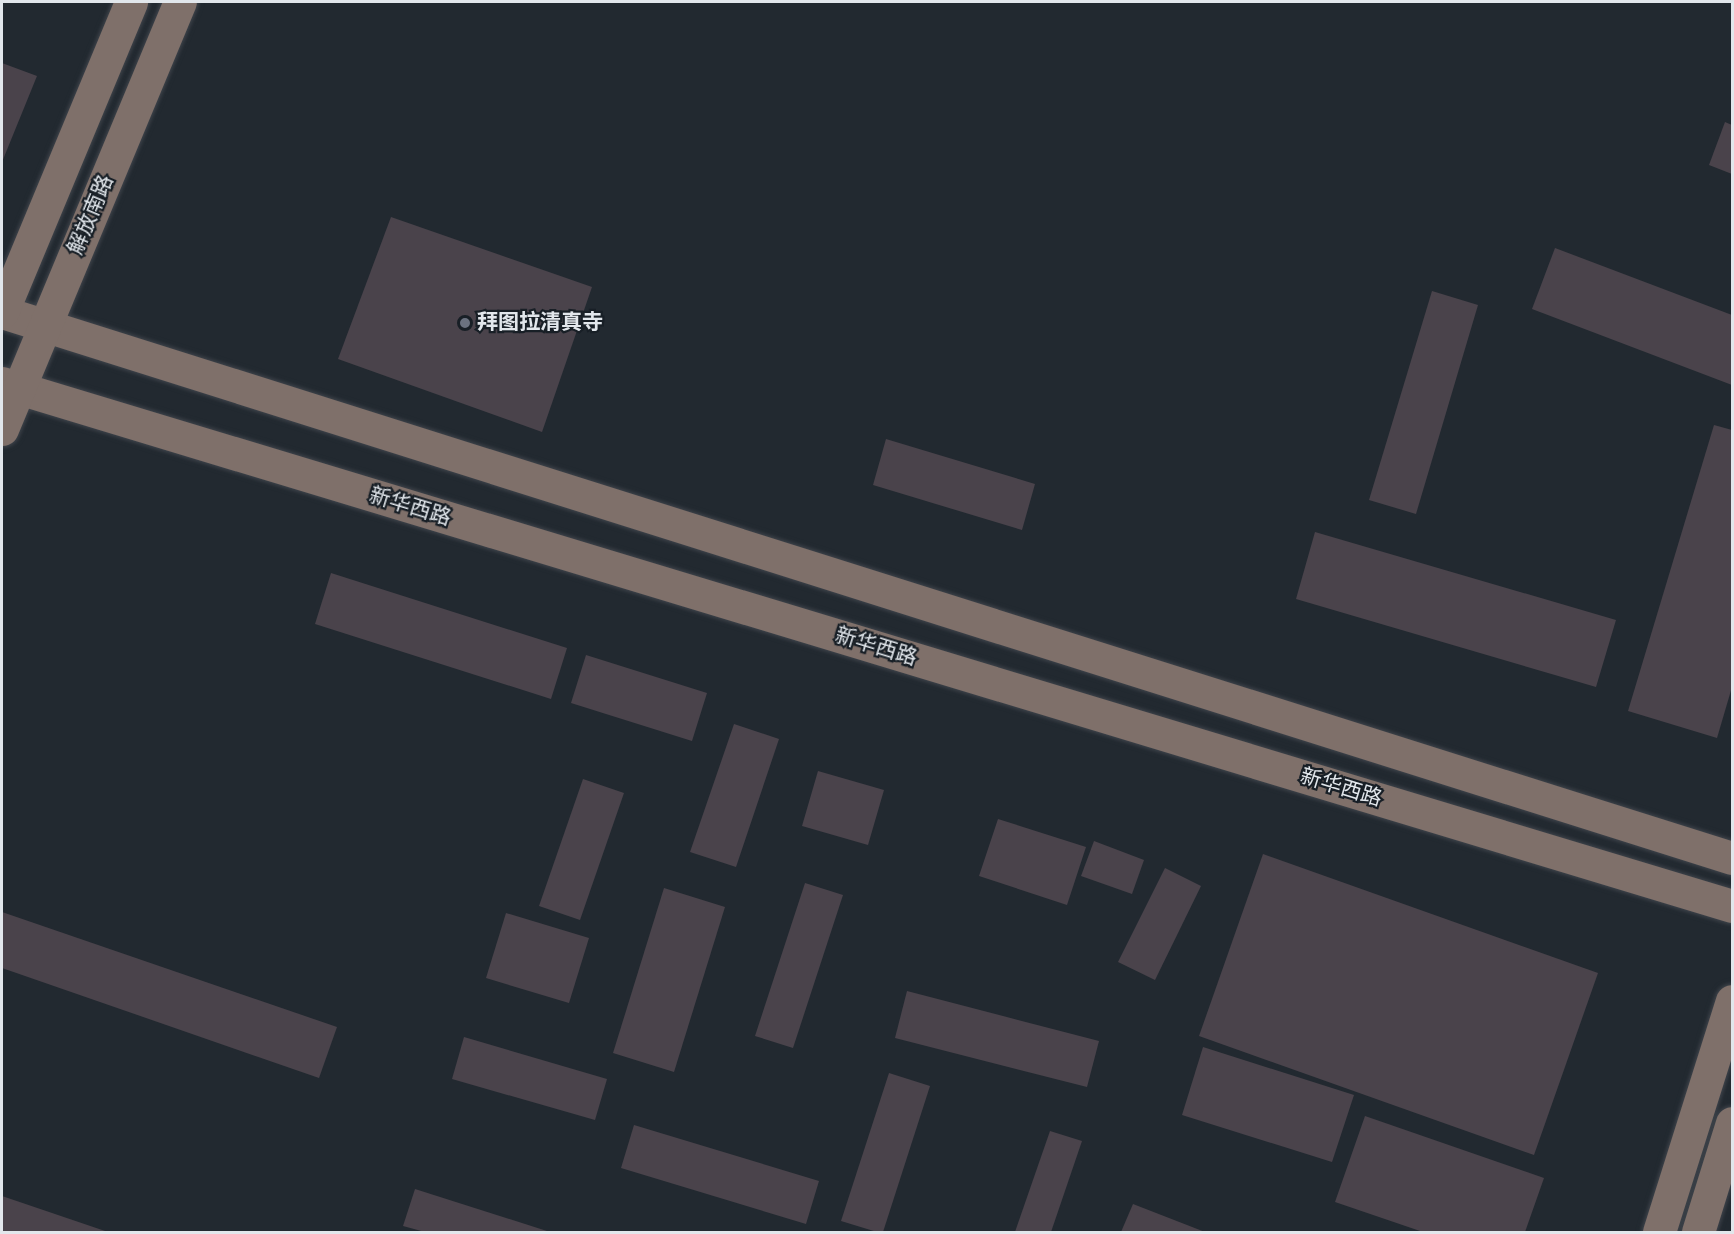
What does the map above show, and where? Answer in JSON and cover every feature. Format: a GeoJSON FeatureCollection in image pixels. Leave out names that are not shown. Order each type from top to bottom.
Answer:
{"type":"FeatureCollection","features":[{"type":"Feature","properties":{"kind":"main road"},"geometry":{"type":"LineString","coordinates":[[131,2],[2,312],[1732,858]]}},
{"type":"Feature","properties":{"kind":"main road","name":"解放南路"},"geometry":{"type":"LineString","coordinates":[[2,429],[10,386],[45,325],[180,2]]}},
{"type":"Feature","properties":{"kind":"main road","name":"新华西路"},"geometry":{"type":"LineString","coordinates":[[10,386],[1732,906]]}},
{"type":"Feature","properties":{"kind":"main road"},"geometry":{"type":"LineString","coordinates":[[1659,1233],[1732,1001]]}},
{"type":"Feature","properties":{"kind":"main road"},"geometry":{"type":"LineString","coordinates":[[1698,1233],[1732,1123]]}},
{"type":"Feature","properties":{"kind":"building"},"geometry":{"type":"Polygon","coordinates":[[[2,63],[37,76],[2,162],[2,63]]]}},
{"type":"Feature","properties":{"kind":"building"},"geometry":{"type":"Polygon","coordinates":[[[1725,122],[1732,125],[1732,174],[1709,165],[1725,122]]]}},
{"type":"Feature","properties":{"kind":"building","name":"拜图拉清真寺"},"geometry":{"type":"Polygon","coordinates":[[[391,217],[592,287],[542,432],[338,359],[391,217]]]}},
{"type":"Feature","properties":{"kind":"building"},"geometry":{"type":"Polygon","coordinates":[[[1555,248],[1732,315],[1732,385],[1532,309],[1555,248]]]}},
{"type":"Feature","properties":{"kind":"building"},"geometry":{"type":"Polygon","coordinates":[[[1432,291],[1478,305],[1416,514],[1369,500],[1432,291]]]}},
{"type":"Feature","properties":{"kind":"building"},"geometry":{"type":"Polygon","coordinates":[[[1714,425],[1732,430],[1732,687],[1717,738],[1628,711],[1714,425]]]}},
{"type":"Feature","properties":{"kind":"building"},"geometry":{"type":"Polygon","coordinates":[[[886,439],[1035,484],[1022,530],[873,485],[886,439]]]}},
{"type":"Feature","properties":{"kind":"building"},"geometry":{"type":"Polygon","coordinates":[[[1315,532],[1616,620],[1596,687],[1296,599],[1315,532]]]}},
{"type":"Feature","properties":{"kind":"building"},"geometry":{"type":"Polygon","coordinates":[[[331,573],[567,648],[551,699],[315,624],[331,573]]]}},
{"type":"Feature","properties":{"kind":"building"},"geometry":{"type":"Polygon","coordinates":[[[586,655],[707,693],[692,741],[571,703],[586,655]]]}},
{"type":"Feature","properties":{"kind":"building"},"geometry":{"type":"Polygon","coordinates":[[[734,724],[779,739],[736,867],[690,852],[734,724]]]}},
{"type":"Feature","properties":{"kind":"building"},"geometry":{"type":"Polygon","coordinates":[[[818,771],[884,790],[868,845],[802,826],[818,771]]]}},
{"type":"Feature","properties":{"kind":"building"},"geometry":{"type":"Polygon","coordinates":[[[583,779],[624,793],[580,920],[539,906],[583,779]]]}},
{"type":"Feature","properties":{"kind":"building"},"geometry":{"type":"Polygon","coordinates":[[[998,819],[1086,847],[1067,905],[979,876],[998,819]]]}},
{"type":"Feature","properties":{"kind":"building"},"geometry":{"type":"Polygon","coordinates":[[[1094,841],[1144,860],[1132,894],[1081,876],[1094,841]]]}},
{"type":"Feature","properties":{"kind":"building"},"geometry":{"type":"Polygon","coordinates":[[[1263,854],[1598,973],[1534,1155],[1199,1036],[1263,854]]]}},
{"type":"Feature","properties":{"kind":"building"},"geometry":{"type":"Polygon","coordinates":[[[1165,868],[1201,886],[1155,980],[1118,962],[1165,868]]]}},
{"type":"Feature","properties":{"kind":"building"},"geometry":{"type":"Polygon","coordinates":[[[805,883],[843,895],[793,1048],[755,1036],[805,883]]]}},
{"type":"Feature","properties":{"kind":"building"},"geometry":{"type":"Polygon","coordinates":[[[664,888],[725,907],[674,1072],[613,1053],[664,888]]]}},
{"type":"Feature","properties":{"kind":"building"},"geometry":{"type":"Polygon","coordinates":[[[2,912],[337,1027],[319,1078],[2,968],[2,912]]]}},
{"type":"Feature","properties":{"kind":"building"},"geometry":{"type":"Polygon","coordinates":[[[506,913],[589,938],[569,1003],[486,978],[506,913]]]}},
{"type":"Feature","properties":{"kind":"building"},"geometry":{"type":"Polygon","coordinates":[[[907,991],[1099,1041],[1087,1087],[895,1038],[907,991]]]}},
{"type":"Feature","properties":{"kind":"building"},"geometry":{"type":"Polygon","coordinates":[[[464,1037],[607,1079],[595,1120],[452,1079],[464,1037]]]}},
{"type":"Feature","properties":{"kind":"building"},"geometry":{"type":"Polygon","coordinates":[[[1203,1047],[1354,1095],[1332,1162],[1182,1115],[1203,1047]]]}},
{"type":"Feature","properties":{"kind":"building"},"geometry":{"type":"Polygon","coordinates":[[[889,1073],[930,1086],[883,1232],[877,1232],[841,1221],[889,1073]]]}},
{"type":"Feature","properties":{"kind":"building"},"geometry":{"type":"Polygon","coordinates":[[[1365,1116],[1544,1178],[1525,1232],[1423,1232],[1335,1202],[1365,1116]]]}},
{"type":"Feature","properties":{"kind":"building"},"geometry":{"type":"Polygon","coordinates":[[[634,1125],[819,1181],[806,1224],[621,1168],[634,1125]]]}},
{"type":"Feature","properties":{"kind":"building"},"geometry":{"type":"Polygon","coordinates":[[[1050,1131],[1082,1141],[1051,1232],[1015,1232],[1050,1131]]]}},
{"type":"Feature","properties":{"kind":"building"},"geometry":{"type":"Polygon","coordinates":[[[415,1189],[550,1232],[425,1232],[403,1226],[415,1189]]]}},
{"type":"Feature","properties":{"kind":"building"},"geometry":{"type":"Polygon","coordinates":[[[2,1196],[108,1232],[2,1231],[2,1196]]]}},
{"type":"Feature","properties":{"kind":"building"},"geometry":{"type":"Polygon","coordinates":[[[1133,1204],[1205,1232],[1121,1232],[1133,1204]]]}},
{"type":"Feature","properties":{"kind":"place","name":"拜图拉清真寺"},"geometry":{"type":"Point","coordinates":[465,323]}}]}
